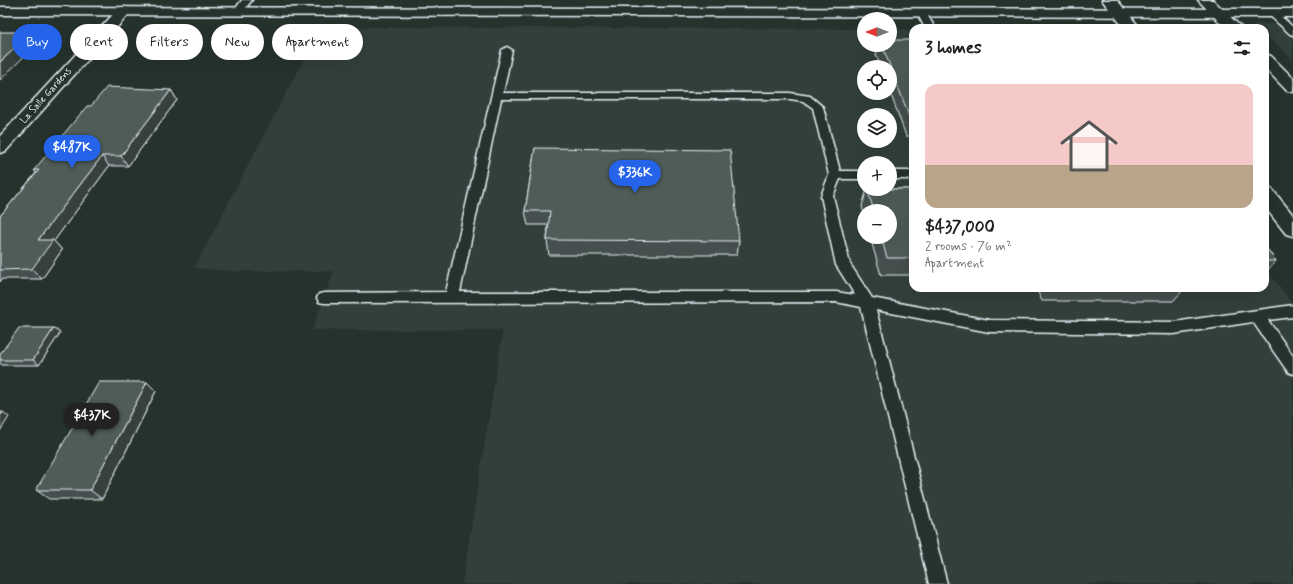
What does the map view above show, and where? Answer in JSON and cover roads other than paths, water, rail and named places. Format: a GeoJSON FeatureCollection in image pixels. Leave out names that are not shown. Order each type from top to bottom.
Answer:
{"type":"FeatureCollection","features":[{"type":"Feature","properties":{"kind":"street"},"geometry":{"type":"LineString","coordinates":[[1109,0],[1129,24]]}},
{"type":"Feature","properties":{"kind":"street"},"geometry":{"type":"LineString","coordinates":[[1205,0],[1230,24]]}},
{"type":"Feature","properties":{"kind":"street"},"geometry":{"type":"LineString","coordinates":[[0,11],[124,11],[243,6],[922,13],[1293,13]]}},
{"type":"Feature","properties":{"kind":"street","name":"La Salle Gardens"},"geometry":{"type":"LineString","coordinates":[[0,147],[124,11]]}},
{"type":"Feature","properties":{"kind":"street"},"geometry":{"type":"LineString","coordinates":[[1269,63],[1293,87]]}},
{"type":"Feature","properties":{"kind":"street"},"geometry":{"type":"LineString","coordinates":[[1269,197],[1293,216]]}},
{"type":"Feature","properties":{"kind":"street"},"geometry":{"type":"LineString","coordinates":[[1269,199],[1293,229]]}},
{"type":"Feature","properties":{"kind":"lane"},"geometry":{"type":"LineString","coordinates":[[922,13],[928,24]]}},
{"type":"Feature","properties":{"kind":"lane"},"geometry":{"type":"LineString","coordinates":[[1272,13],[1293,32]]}},
{"type":"Feature","properties":{"kind":"lane"},"geometry":{"type":"LineString","coordinates":[[452,297],[507,50]]}},
{"type":"Feature","properties":{"kind":"lane"},"geometry":{"type":"LineString","coordinates":[[497,96],[790,96],[806,98],[818,107],[834,175],[827,196],[843,266],[867,302],[938,584]]}},
{"type":"Feature","properties":{"kind":"lane"},"geometry":{"type":"LineString","coordinates":[[834,175],[857,175]]}},
{"type":"Feature","properties":{"kind":"lane"},"geometry":{"type":"LineString","coordinates":[[897,175],[909,175]]}},
{"type":"Feature","properties":{"kind":"lane"},"geometry":{"type":"LineString","coordinates":[[324,298],[836,297],[989,326],[1174,328],[1293,311]]}},
{"type":"Feature","properties":{"kind":"lane"},"geometry":{"type":"LineString","coordinates":[[1257,316],[1293,368]]}}]}
